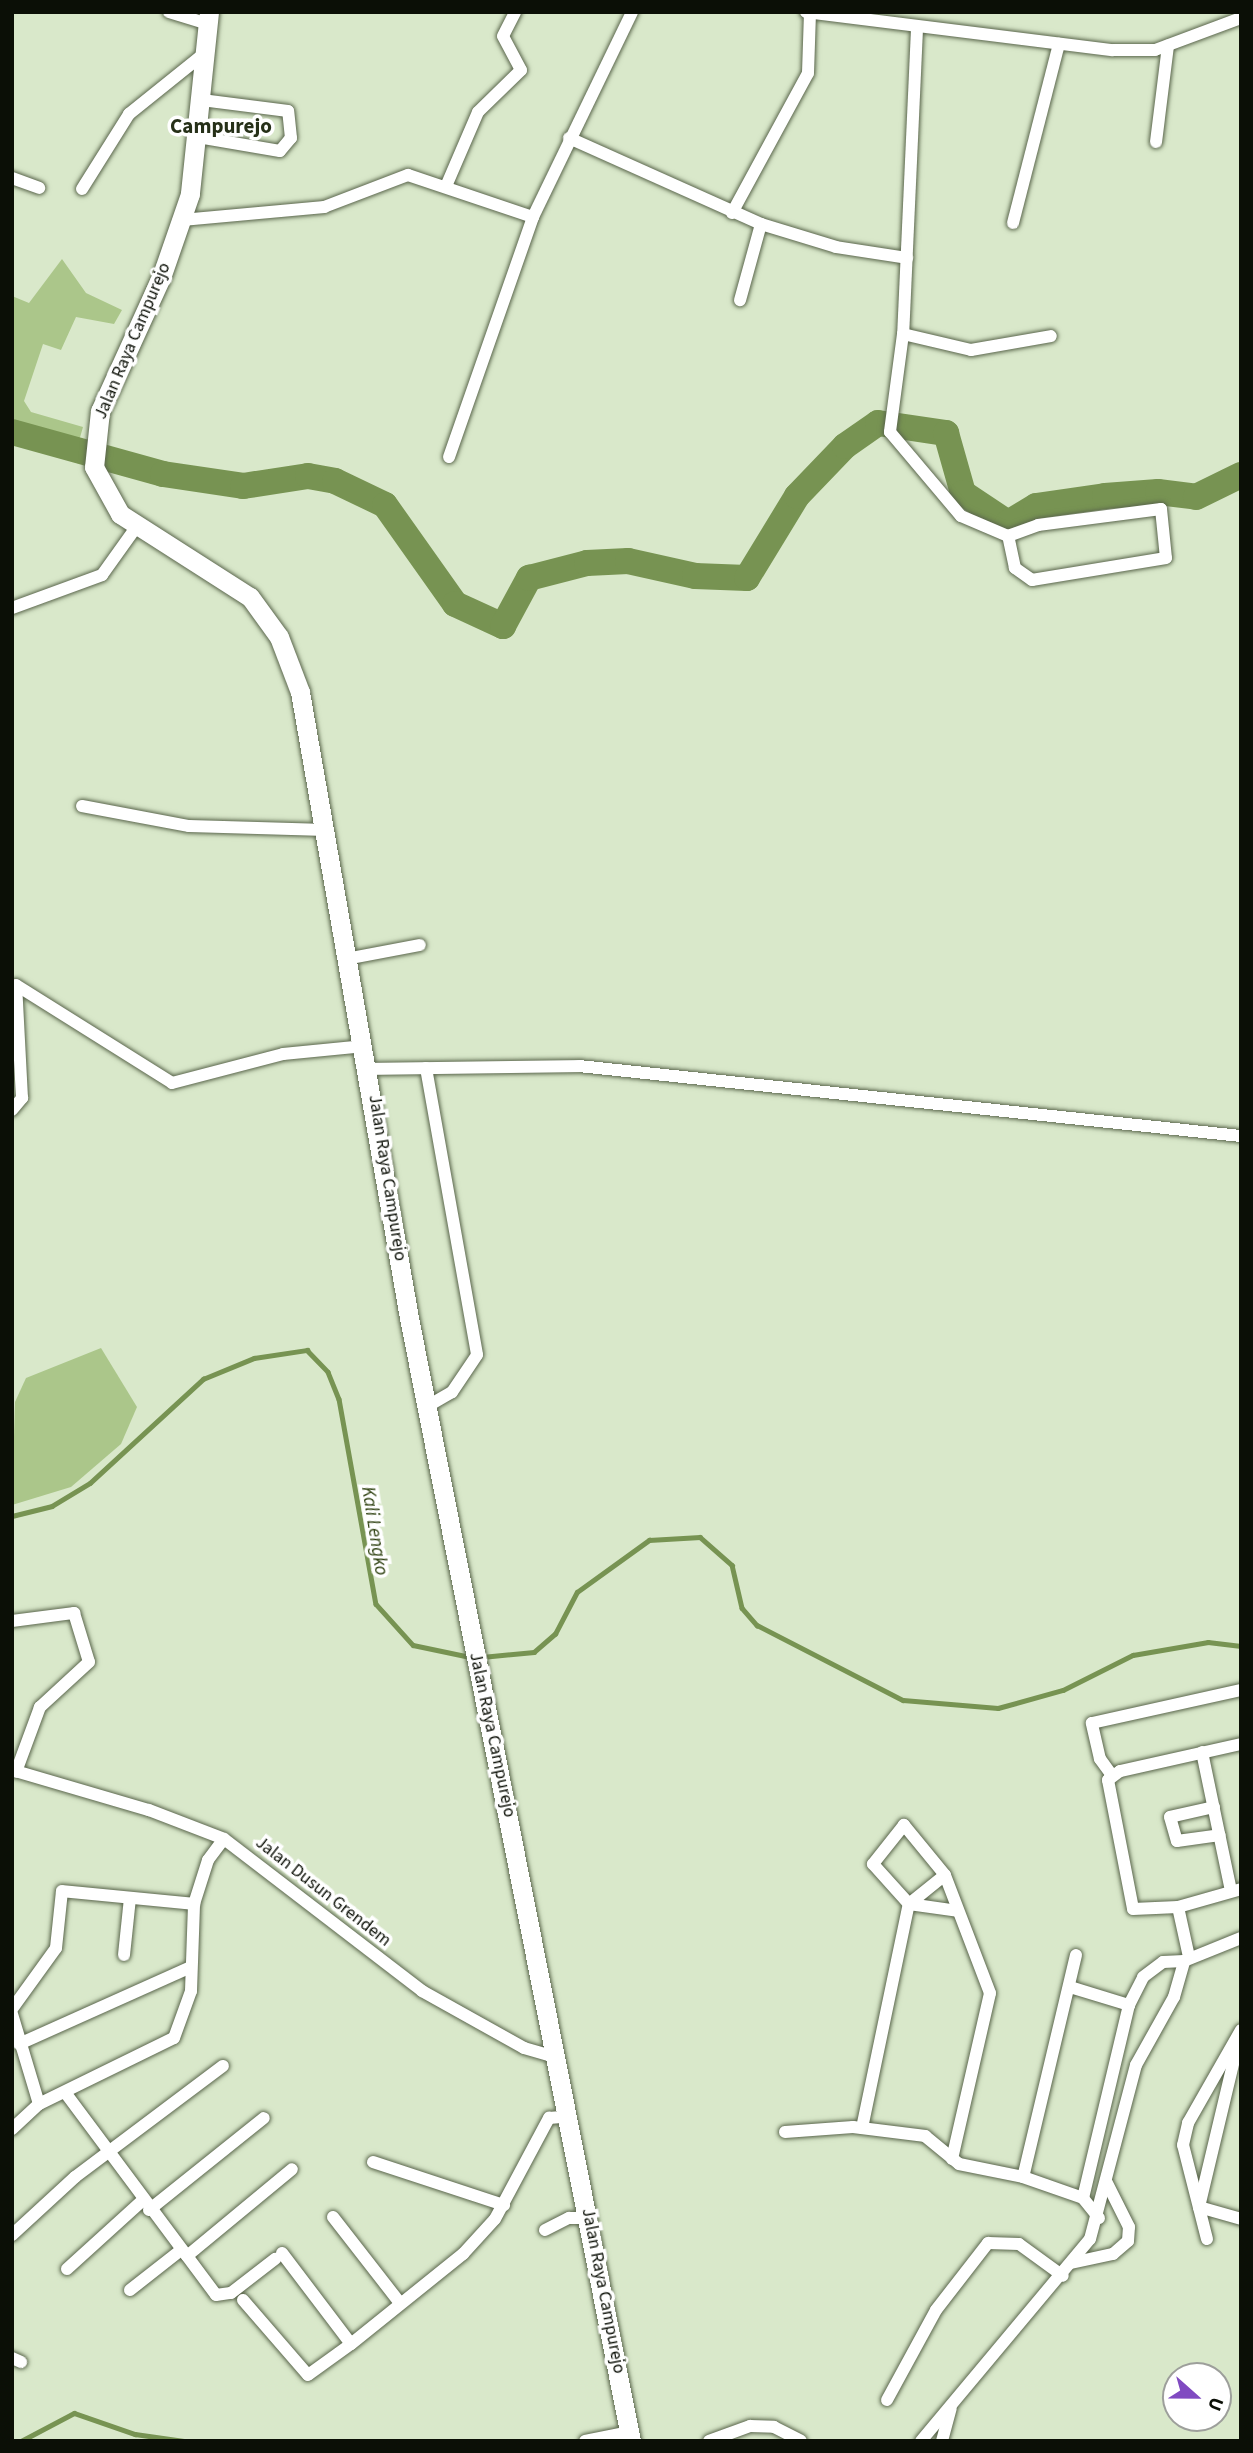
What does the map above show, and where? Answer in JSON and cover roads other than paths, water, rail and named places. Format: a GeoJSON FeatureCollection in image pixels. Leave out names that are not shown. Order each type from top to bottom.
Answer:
{"type":"FeatureCollection","features":[{"type":"Feature","properties":{"kind":"main road","name":"Jalan Raya Campurejo"},"geometry":{"type":"LineString","coordinates":[[209,18],[198,137],[182,220],[100,411],[93,444],[94,467],[103,492],[137,526],[211,568],[266,615],[300,692],[351,958],[428,1406],[480,1680],[559,2058],[630,2436]]}},
{"type":"Feature","properties":{"kind":"street"},"geometry":{"type":"LineString","coordinates":[[169,12],[209,18]]}},
{"type":"Feature","properties":{"kind":"street"},"geometry":{"type":"LineString","coordinates":[[447,184],[478,112],[521,70],[503,36],[515,12]]}},
{"type":"Feature","properties":{"kind":"street"},"geometry":{"type":"LineString","coordinates":[[449,457],[533,217],[632,12]]}},
{"type":"Feature","properties":{"kind":"street"},"geometry":{"type":"LineString","coordinates":[[732,212],[808,73],[808,13],[917,29],[1059,44],[1168,46],[1241,18]]}},
{"type":"Feature","properties":{"kind":"street"},"geometry":{"type":"LineString","coordinates":[[917,29],[903,334],[890,432],[961,516],[1007,536],[1038,525],[1161,509],[1166,558],[1032,579],[1015,568],[1007,536]]}},
{"type":"Feature","properties":{"kind":"street"},"geometry":{"type":"LineString","coordinates":[[1013,223],[1059,44]]}},
{"type":"Feature","properties":{"kind":"street"},"geometry":{"type":"LineString","coordinates":[[1156,142],[1168,46]]}},
{"type":"Feature","properties":{"kind":"street"},"geometry":{"type":"LineString","coordinates":[[82,189],[130,114],[208,51]]}},
{"type":"Feature","properties":{"kind":"street"},"geometry":{"type":"LineString","coordinates":[[198,137],[281,151],[291,138],[288,111],[202,100]]}},
{"type":"Feature","properties":{"kind":"street"},"geometry":{"type":"LineString","coordinates":[[569,138],[761,224],[836,247],[907,258]]}},
{"type":"Feature","properties":{"kind":"street"},"geometry":{"type":"LineString","coordinates":[[182,220],[324,207],[408,175],[447,184],[533,217]]}},
{"type":"Feature","properties":{"kind":"street"},"geometry":{"type":"LineString","coordinates":[[12,178],[39,188]]}},
{"type":"Feature","properties":{"kind":"street"},"geometry":{"type":"LineString","coordinates":[[740,300],[761,224]]}},
{"type":"Feature","properties":{"kind":"street"},"geometry":{"type":"LineString","coordinates":[[903,334],[971,350],[1051,336]]}},
{"type":"Feature","properties":{"kind":"street"},"geometry":{"type":"LineString","coordinates":[[12,608],[102,575],[137,526]]}},
{"type":"Feature","properties":{"kind":"street"},"geometry":{"type":"LineString","coordinates":[[82,806],[189,826],[326,830]]}},
{"type":"Feature","properties":{"kind":"street"},"geometry":{"type":"LineString","coordinates":[[351,958],[420,945]]}},
{"type":"Feature","properties":{"kind":"street"},"geometry":{"type":"LineString","coordinates":[[14,985],[172,1083],[283,1054],[365,1046]]}},
{"type":"Feature","properties":{"kind":"street"},"geometry":{"type":"LineString","coordinates":[[12,1110],[22,1098],[14,985]]}},
{"type":"Feature","properties":{"kind":"street"},"geometry":{"type":"LineString","coordinates":[[369,1069],[579,1066],[1241,1136]]}},
{"type":"Feature","properties":{"kind":"street"},"geometry":{"type":"LineString","coordinates":[[426,1068],[477,1355],[452,1392],[428,1406]]}},
{"type":"Feature","properties":{"kind":"street"},"geometry":{"type":"LineString","coordinates":[[12,1621],[74,1613],[89,1662],[40,1707],[14,1771]]}},
{"type":"Feature","properties":{"kind":"street"},"geometry":{"type":"LineString","coordinates":[[1202,1752],[1220,1835],[1236,1890],[1178,1907],[1133,1909],[1111,1774],[1100,1759],[1093,1723],[1241,1690]]}},
{"type":"Feature","properties":{"kind":"street"},"geometry":{"type":"LineString","coordinates":[[1111,1774],[1241,1744]]}},
{"type":"Feature","properties":{"kind":"street","name":"Jalan Dusun Grendem"},"geometry":{"type":"LineString","coordinates":[[14,1771],[149,1810],[223,1839],[422,1991],[524,2048],[559,2058]]}},
{"type":"Feature","properties":{"kind":"street"},"geometry":{"type":"LineString","coordinates":[[1214,1807],[1170,1817],[1177,1842],[1220,1835]]}},
{"type":"Feature","properties":{"kind":"street"},"geometry":{"type":"LineString","coordinates":[[952,2159],[990,1993],[945,1875],[904,1825],[873,1864],[909,1904],[958,1911]]}},
{"type":"Feature","properties":{"kind":"street"},"geometry":{"type":"LineString","coordinates":[[12,2129],[39,2104],[67,2095],[174,2038],[188,2003],[194,1904],[208,1860],[223,1839]]}},
{"type":"Feature","properties":{"kind":"street"},"geometry":{"type":"LineString","coordinates":[[862,2128],[909,1904],[945,1875]]}},
{"type":"Feature","properties":{"kind":"street"},"geometry":{"type":"LineString","coordinates":[[12,2008],[56,1948],[62,1891],[194,1904]]}},
{"type":"Feature","properties":{"kind":"street"},"geometry":{"type":"LineString","coordinates":[[124,1955],[130,1898]]}},
{"type":"Feature","properties":{"kind":"street"},"geometry":{"type":"LineString","coordinates":[[921,2441],[1063,2276],[1099,2218],[1118,2126],[1136,2065],[1174,1997],[1187,1959],[1178,1907]]}},
{"type":"Feature","properties":{"kind":"street"},"geometry":{"type":"LineString","coordinates":[[1083,2198],[1129,2005],[1143,1977],[1163,1962],[1187,1959],[1241,1938]]}},
{"type":"Feature","properties":{"kind":"street"},"geometry":{"type":"LineString","coordinates":[[1023,2176],[1076,1955]]}},
{"type":"Feature","properties":{"kind":"street"},"geometry":{"type":"LineString","coordinates":[[19,2044],[189,1968]]}},
{"type":"Feature","properties":{"kind":"street"},"geometry":{"type":"LineString","coordinates":[[1070,1987],[1129,2005]]}},
{"type":"Feature","properties":{"kind":"street"},"geometry":{"type":"LineString","coordinates":[[12,2014],[39,2104]]}},
{"type":"Feature","properties":{"kind":"street"},"geometry":{"type":"LineString","coordinates":[[1207,2239],[1199,2207],[1182,2161],[1188,2123],[1241,2031]]}},
{"type":"Feature","properties":{"kind":"street"},"geometry":{"type":"LineString","coordinates":[[1199,2207],[1241,2031]]}},
{"type":"Feature","properties":{"kind":"street"},"geometry":{"type":"LineString","coordinates":[[12,2235],[223,2066]]}},
{"type":"Feature","properties":{"kind":"street"},"geometry":{"type":"LineString","coordinates":[[67,2095],[146,2205],[223,2296],[278,2256],[351,2344]]}},
{"type":"Feature","properties":{"kind":"street"},"geometry":{"type":"LineString","coordinates":[[243,2301],[309,2375],[463,2254],[504,2205],[549,2118],[570,2116]]}},
{"type":"Feature","properties":{"kind":"street"},"geometry":{"type":"LineString","coordinates":[[67,2269],[146,2205],[264,2118]]}},
{"type":"Feature","properties":{"kind":"street"},"geometry":{"type":"LineString","coordinates":[[1103,2118],[1118,2126]]}},
{"type":"Feature","properties":{"kind":"street"},"geometry":{"type":"LineString","coordinates":[[785,2132],[862,2128],[925,2136],[952,2159],[1023,2176],[1083,2198],[1099,2218]]}},
{"type":"Feature","properties":{"kind":"street"},"geometry":{"type":"LineString","coordinates":[[373,2162],[504,2205]]}},
{"type":"Feature","properties":{"kind":"street"},"geometry":{"type":"LineString","coordinates":[[130,2290],[184,2253],[292,2169]]}},
{"type":"Feature","properties":{"kind":"street"},"geometry":{"type":"LineString","coordinates":[[1071,2263],[1113,2254],[1128,2241],[1129,2227],[1106,2181]]}},
{"type":"Feature","properties":{"kind":"street"},"geometry":{"type":"LineString","coordinates":[[1199,2207],[1241,2219]]}},
{"type":"Feature","properties":{"kind":"street"},"geometry":{"type":"LineString","coordinates":[[333,2217],[400,2303]]}},
{"type":"Feature","properties":{"kind":"street"},"geometry":{"type":"LineString","coordinates":[[545,2230],[569,2218],[589,2218]]}},
{"type":"Feature","properties":{"kind":"street"},"geometry":{"type":"LineString","coordinates":[[887,2400],[936,2310],[988,2243],[1019,2244],[1063,2276]]}},
{"type":"Feature","properties":{"kind":"street"},"geometry":{"type":"LineString","coordinates":[[942,2441],[952,2405]]}},
{"type":"Feature","properties":{"kind":"street"},"geometry":{"type":"LineString","coordinates":[[709,2441],[750,2426],[774,2427],[801,2441]]}},
{"type":"Feature","properties":{"kind":"street"},"geometry":{"type":"LineString","coordinates":[[584,2441],[630,2436]]}},
{"type":"Feature","properties":{"kind":"waterway"},"geometry":{"type":"LineString","coordinates":[[12,432],[163,474],[243,486],[308,476],[335,481],[385,505],[455,604],[503,626],[529,578],[587,563],[628,561],[695,576],[747,578],[797,496],[845,446],[878,423],[946,433],[963,493],[1008,523],[1036,506],[1105,496],[1158,492],[1196,497],[1241,475]]}},
{"type":"Feature","properties":{"kind":"waterway","name":"Kali Lengko"},"geometry":{"type":"LineString","coordinates":[[12,1516],[52,1506],[90,1483],[203,1379],[254,1358],[307,1350],[328,1372],[339,1399],[376,1604],[413,1645],[470,1657]]}},
{"type":"Feature","properties":{"kind":"waterway","name":"Kali Lengko"},"geometry":{"type":"LineString","coordinates":[[482,1657],[534,1652],[555,1634],[577,1592],[649,1540],[700,1537],[732,1565],[742,1608],[757,1625],[903,1700],[998,1708],[1063,1690],[1133,1655],[1208,1642],[1241,1646]]}},
{"type":"Feature","properties":{"kind":"waterway"},"geometry":{"type":"LineString","coordinates":[[21,2441],[74,2413],[135,2434],[184,2441]]}},
{"type":"Feature","properties":{"kind":"district","name":"Campurejo"},"geometry":{"type":"Point","coordinates":[221,126]}}]}
